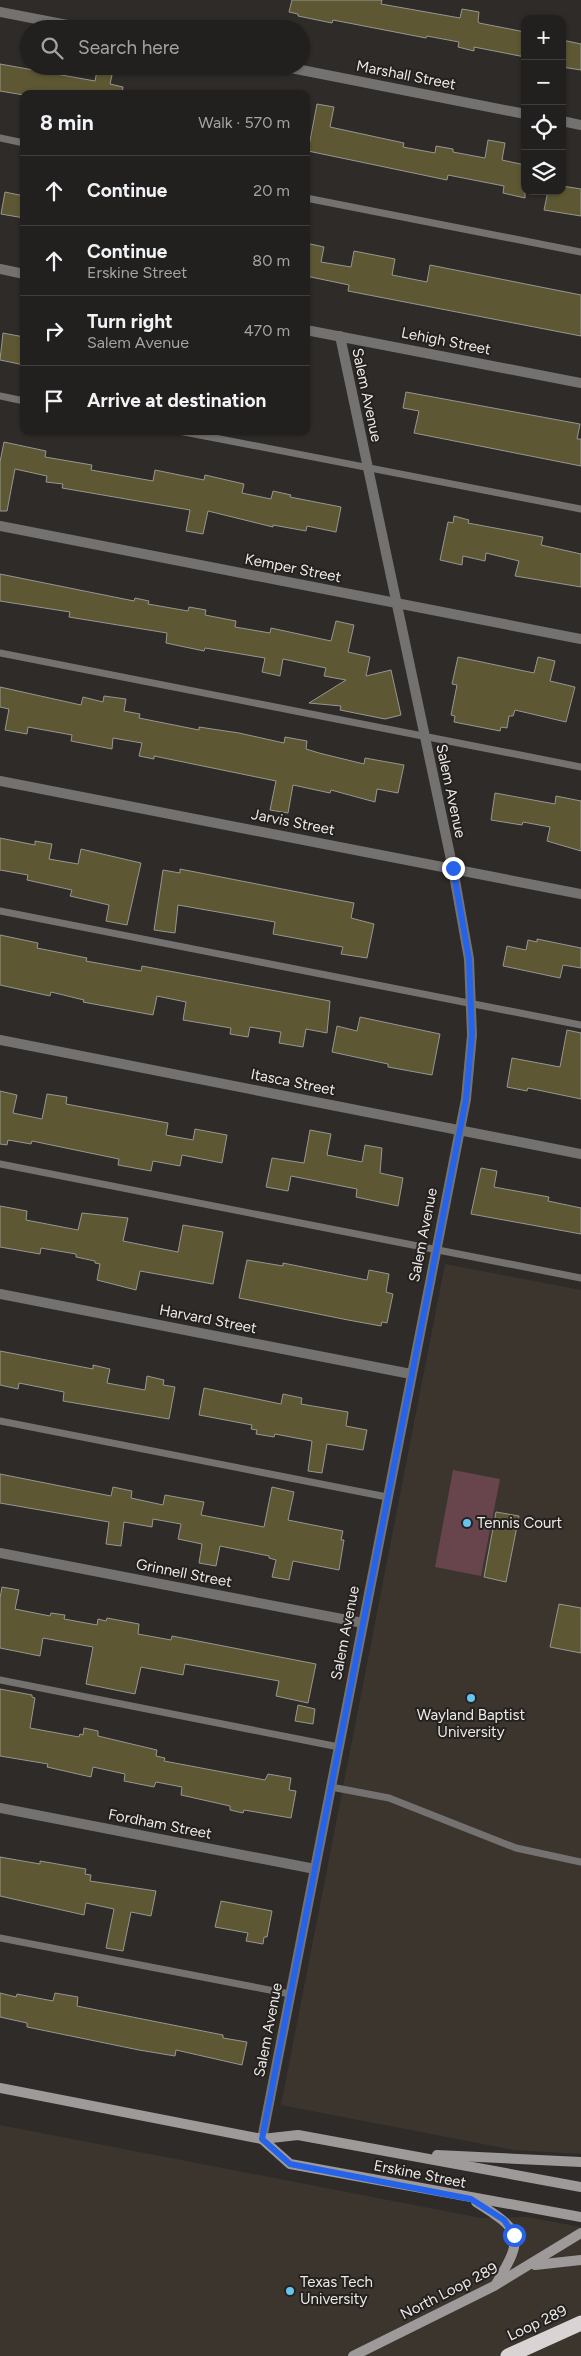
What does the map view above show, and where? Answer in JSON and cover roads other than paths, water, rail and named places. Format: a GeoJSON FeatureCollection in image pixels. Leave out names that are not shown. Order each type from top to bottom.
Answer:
{"type":"FeatureCollection","features":[{"type":"Feature","properties":{"kind":"highway","name":"Loop 289"},"geometry":{"type":"LineString","coordinates":[[508,2356],[581,2323]]}},
{"type":"Feature","properties":{"kind":"main road","name":"Erskine Street"},"geometry":{"type":"LineString","coordinates":[[0,2088],[262,2139],[298,2135],[581,2187]]}},
{"type":"Feature","properties":{"kind":"main road","name":"Erskine Street"},"geometry":{"type":"LineString","coordinates":[[262,2139],[290,2164],[471,2199],[581,2217]]}},
{"type":"Feature","properties":{"kind":"main road"},"geometry":{"type":"LineString","coordinates":[[396,2153],[581,2162]]}},
{"type":"Feature","properties":{"kind":"main road"},"geometry":{"type":"LineString","coordinates":[[471,2199],[504,2220],[514,2235],[514,2253],[494,2286]]}},
{"type":"Feature","properties":{"kind":"main road","name":"North Loop 289"},"geometry":{"type":"LineString","coordinates":[[353,2356],[494,2286],[581,2233]]}},
{"type":"Feature","properties":{"kind":"main road"},"geometry":{"type":"LineString","coordinates":[[529,2266],[581,2260]]}},
{"type":"Feature","properties":{"kind":"street"},"geometry":{"type":"LineString","coordinates":[[0,12],[41,20]]}},
{"type":"Feature","properties":{"kind":"street","name":"Marshall Street"},"geometry":{"type":"LineString","coordinates":[[310,72],[521,113]]}},
{"type":"Feature","properties":{"kind":"street"},"geometry":{"type":"LineString","coordinates":[[566,122],[581,125]]}},
{"type":"Feature","properties":{"kind":"street"},"geometry":{"type":"LineString","coordinates":[[0,269],[20,273]]}},
{"type":"Feature","properties":{"kind":"street","name":"Lehigh Street"},"geometry":{"type":"LineString","coordinates":[[310,331],[581,383]]}},
{"type":"Feature","properties":{"kind":"street","name":"Salem Avenue"},"geometry":{"type":"LineString","coordinates":[[262,2139],[466,1099],[472,1034],[469,959],[453,868],[395,603],[340,336]]}},
{"type":"Feature","properties":{"kind":"street","name":"Kemper Street"},"geometry":{"type":"LineString","coordinates":[[0,526],[581,639]]}},
{"type":"Feature","properties":{"kind":"street","name":"Jarvis Street"},"geometry":{"type":"LineString","coordinates":[[0,781],[581,894]]}},
{"type":"Feature","properties":{"kind":"street","name":"Itasca Street"},"geometry":{"type":"LineString","coordinates":[[0,1040],[581,1154]]}},
{"type":"Feature","properties":{"kind":"street","name":"Harvard Street"},"geometry":{"type":"LineString","coordinates":[[0,1294],[411,1374]]}},
{"type":"Feature","properties":{"kind":"street","name":"Grinnell Street"},"geometry":{"type":"LineString","coordinates":[[0,1552],[362,1623]]}},
{"type":"Feature","properties":{"kind":"street","name":"Fordham Street"},"geometry":{"type":"LineString","coordinates":[[0,1808],[315,1869]]}},
{"type":"Feature","properties":{"kind":"lane"},"geometry":{"type":"LineString","coordinates":[[0,138],[20,142]]}},
{"type":"Feature","properties":{"kind":"lane"},"geometry":{"type":"LineString","coordinates":[[310,199],[581,252]]}},
{"type":"Feature","properties":{"kind":"lane"},"geometry":{"type":"LineString","coordinates":[[0,396],[20,400]]}},
{"type":"Feature","properties":{"kind":"lane"},"geometry":{"type":"LineString","coordinates":[[199,435],[581,509]]}},
{"type":"Feature","properties":{"kind":"lane"},"geometry":{"type":"LineString","coordinates":[[0,653],[581,767]]}},
{"type":"Feature","properties":{"kind":"lane"},"geometry":{"type":"LineString","coordinates":[[0,910],[581,1025]]}},
{"type":"Feature","properties":{"kind":"lane"},"geometry":{"type":"LineString","coordinates":[[0,1164],[581,1278]]}},
{"type":"Feature","properties":{"kind":"lane"},"geometry":{"type":"LineString","coordinates":[[0,1421],[387,1497]]}},
{"type":"Feature","properties":{"kind":"lane"},"geometry":{"type":"LineString","coordinates":[[0,1680],[339,1747]]}},
{"type":"Feature","properties":{"kind":"lane"},"geometry":{"type":"LineString","coordinates":[[331,1787],[389,1798],[516,1848],[581,1862]]}},
{"type":"Feature","properties":{"kind":"lane"},"geometry":{"type":"LineString","coordinates":[[0,1938],[290,1994]]}},
{"type":"Feature","properties":{"kind":"place","name":"Tennis Court"},"geometry":{"type":"Point","coordinates":[467,1523]}},
{"type":"Feature","properties":{"kind":"place","name":"Wayland Baptist University"},"geometry":{"type":"Point","coordinates":[471,1698]}},
{"type":"Feature","properties":{"kind":"place","name":"Texas Tech University"},"geometry":{"type":"Point","coordinates":[290,2291]}}]}
